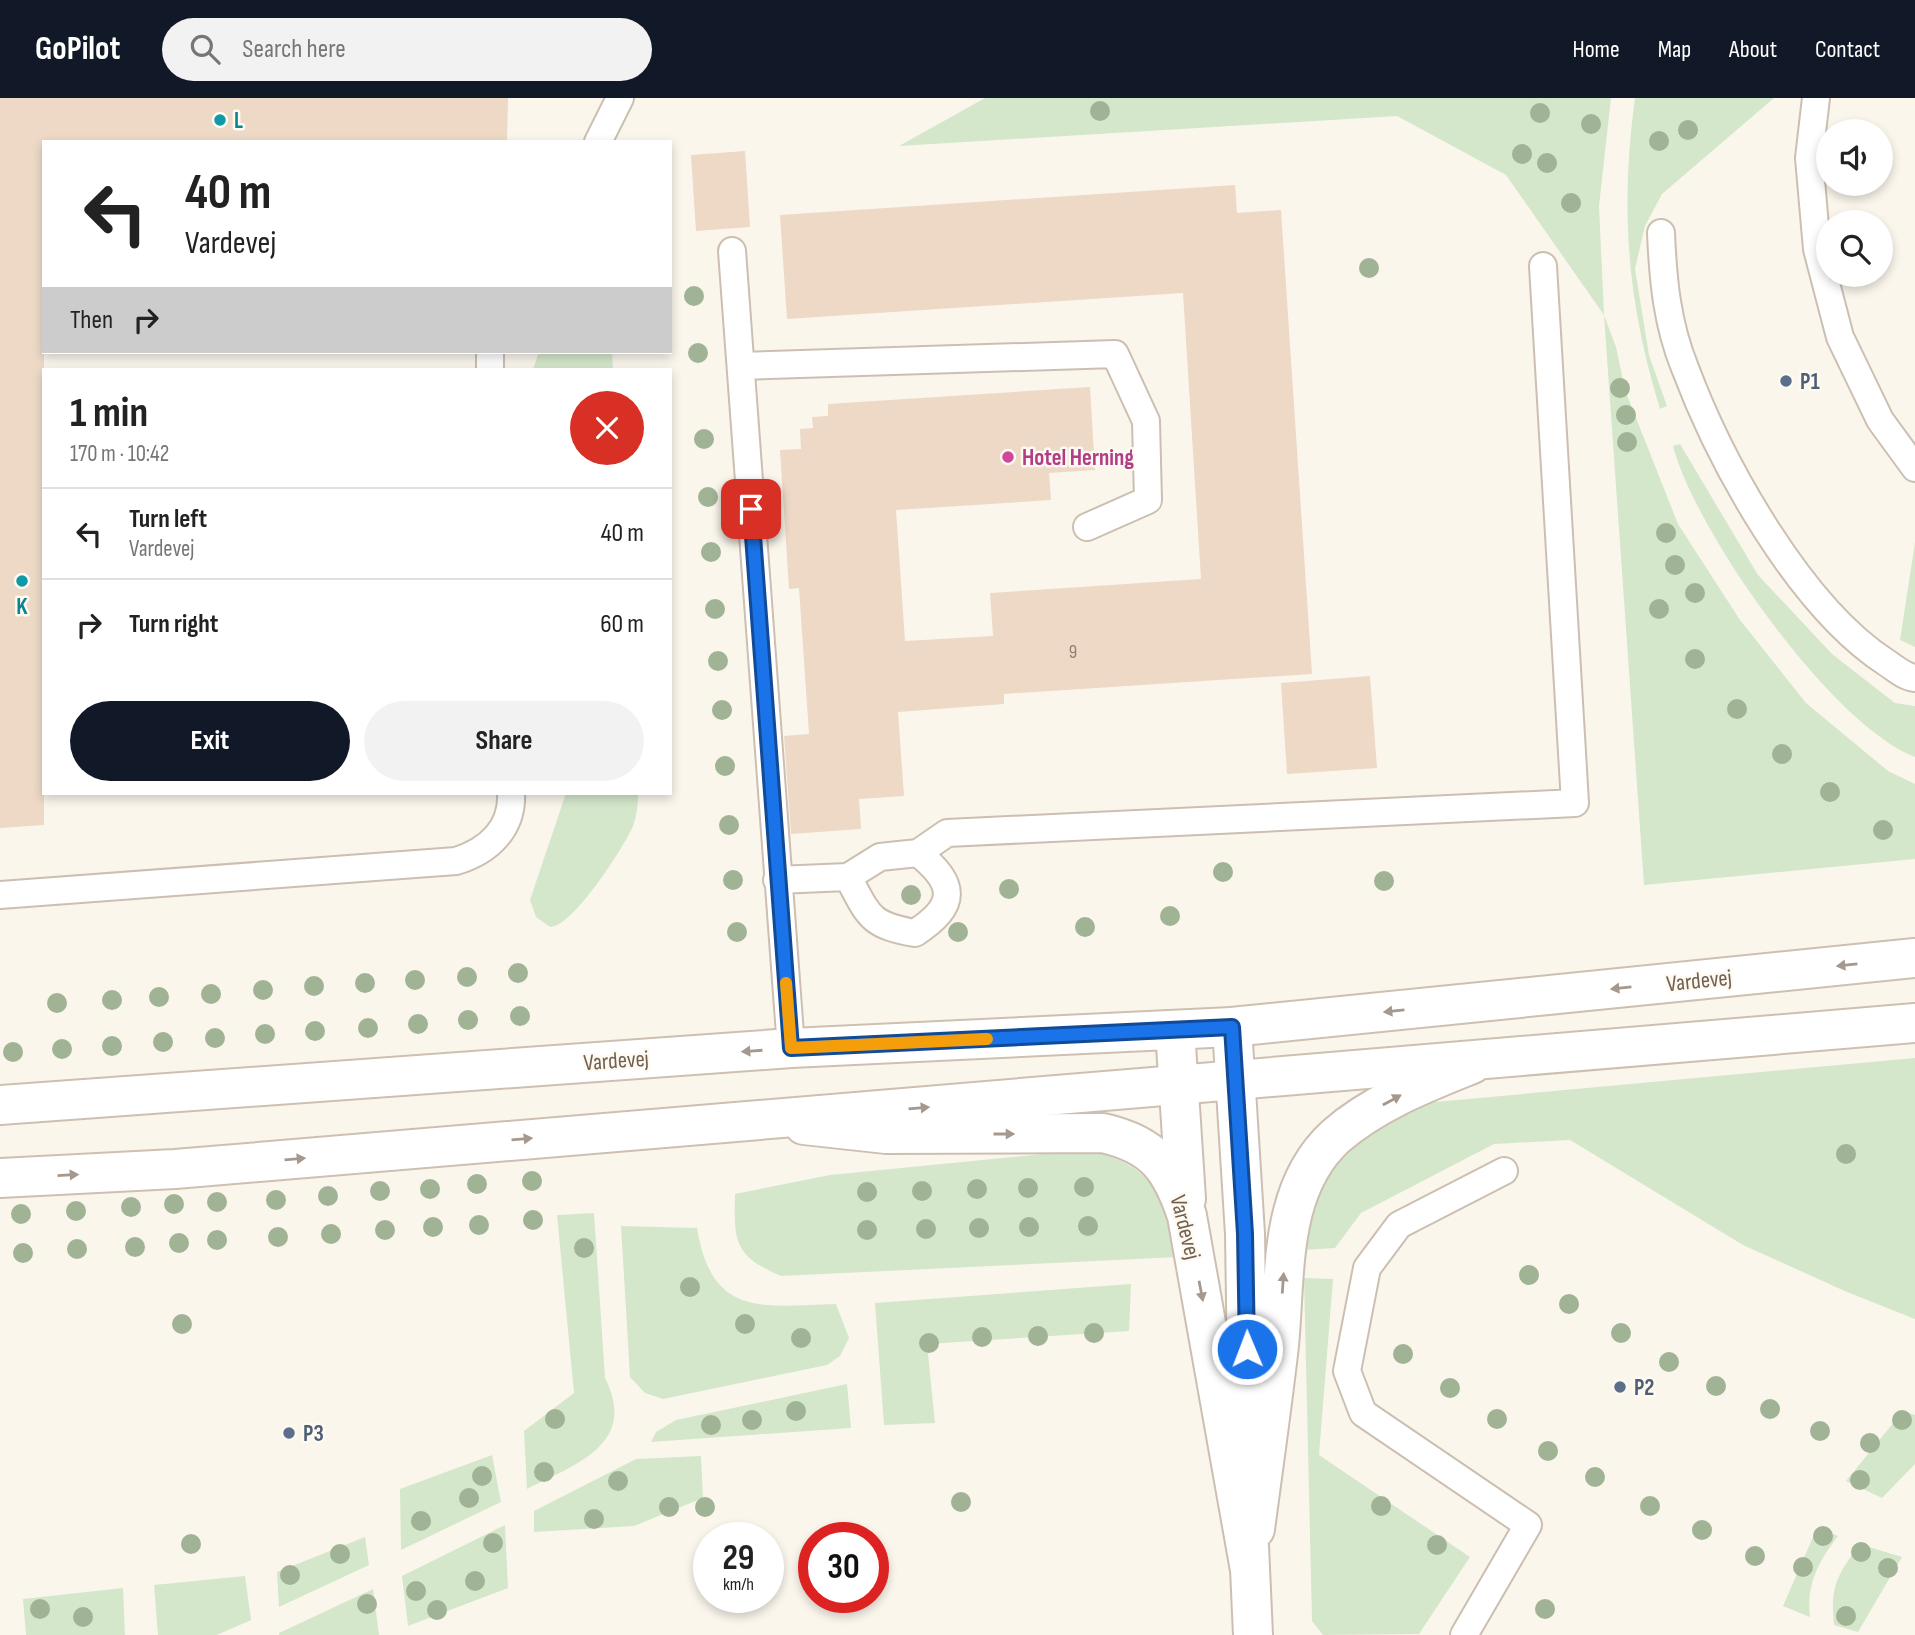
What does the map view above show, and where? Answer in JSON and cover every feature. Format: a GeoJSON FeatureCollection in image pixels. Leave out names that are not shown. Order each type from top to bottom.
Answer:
{"type":"FeatureCollection","features":[{"type":"Feature","properties":{"kind":"street","name":"Vardevej"},"geometry":{"type":"LineString","coordinates":[[0,1104],[791,1048],[1232,1027],[1915,958]]}},
{"type":"Feature","properties":{"kind":"street","name":"Vardevej"},"geometry":{"type":"LineString","coordinates":[[0,1178],[176,1169],[1915,1023]]}},
{"type":"Feature","properties":{"kind":"street","name":"Vardevej"},"geometry":{"type":"LineString","coordinates":[[1232,1027],[1245,1234],[1253,1635]]}},
{"type":"Feature","properties":{"kind":"street"},"geometry":{"type":"LineString","coordinates":[[1175,1030],[1187,1216]]}},
{"type":"Feature","properties":{"kind":"street","name":"Vardevej"},"geometry":{"type":"LineString","coordinates":[[1250,1570],[1279,1344],[1287,1234],[1310,1170],[1335,1137],[1359,1119],[1423,1084],[1486,1059]]}},
{"type":"Feature","properties":{"kind":"street","name":"Vardevej"},"geometry":{"type":"LineString","coordinates":[[765,1121],[886,1134],[1111,1135],[1134,1142],[1159,1161],[1178,1188],[1187,1216],[1250,1570]]}},
{"type":"Feature","properties":{"kind":"lane"},"geometry":{"type":"LineString","coordinates":[[599,140],[620,98]]}},
{"type":"Feature","properties":{"kind":"lane"},"geometry":{"type":"LineString","coordinates":[[1816,98],[1810,158],[1817,249],[1840,337],[1880,420],[1915,468]]}},
{"type":"Feature","properties":{"kind":"lane"},"geometry":{"type":"LineString","coordinates":[[1661,233],[1663,294],[1684,368],[1744,494],[1811,590],[1863,647],[1915,678]]}},
{"type":"Feature","properties":{"kind":"lane"},"geometry":{"type":"LineString","coordinates":[[732,251],[791,1048]]}},
{"type":"Feature","properties":{"kind":"lane"},"geometry":{"type":"LineString","coordinates":[[777,880],[848,877],[880,857],[918,853],[947,833],[1575,803],[1543,266]]}},
{"type":"Feature","properties":{"kind":"lane"},"geometry":{"type":"LineString","coordinates":[[741,366],[1115,354],[1146,421],[1147,500],[1087,527]]}},
{"type":"Feature","properties":{"kind":"lane"},"geometry":{"type":"LineString","coordinates":[[0,895],[456,861],[474,855],[494,842],[512,811],[511,795]]}},
{"type":"Feature","properties":{"kind":"lane"},"geometry":{"type":"LineString","coordinates":[[848,877],[867,913],[885,928],[915,933],[933,921],[944,907],[946,887],[939,871],[918,853]]}},
{"type":"Feature","properties":{"kind":"lane"},"geometry":{"type":"LineString","coordinates":[[1464,1635],[1528,1525],[1363,1413],[1347,1371],[1367,1269],[1399,1225],[1504,1171]]}},
{"type":"Feature","properties":{"kind":"green space"},"geometry":{"type":"Polygon","coordinates":[[[985,98],[1611,98],[1599,206],[1604,315],[1506,175],[1397,116],[899,146],[985,98]]]}},
{"type":"Feature","properties":{"kind":"green space"},"geometry":{"type":"Polygon","coordinates":[[[1635,98],[1774,98],[1662,194],[1645,226],[1635,269],[1649,355],[1667,406],[1660,409],[1640,331],[1630,255],[1628,179],[1635,98]]]}},
{"type":"Feature","properties":{"kind":"green space"},"geometry":{"type":"Polygon","coordinates":[[[1604,315],[1616,347],[1625,390],[1678,524],[1740,620],[1806,703],[1888,771],[1915,784],[1915,859],[1644,885],[1604,315]]]}},
{"type":"Feature","properties":{"kind":"green space"},"geometry":{"type":"Polygon","coordinates":[[[538,354],[612,354],[613,368],[533,368],[538,354]]]}},
{"type":"Feature","properties":{"kind":"green space"},"geometry":{"type":"Polygon","coordinates":[[[1680,444],[1758,575],[1832,654],[1895,703],[1915,706],[1915,757],[1882,738],[1845,707],[1771,622],[1708,526],[1686,482],[1673,446],[1680,444]]]}},
{"type":"Feature","properties":{"kind":"green space"},"geometry":{"type":"Polygon","coordinates":[[[1915,542],[1915,647],[1900,640],[1915,542]]]}},
{"type":"Feature","properties":{"kind":"green space"},"geometry":{"type":"Polygon","coordinates":[[[565,795],[638,795],[637,810],[628,836],[597,884],[571,914],[560,924],[550,927],[536,917],[530,900],[565,795]]]}},
{"type":"Feature","properties":{"kind":"green space"},"geometry":{"type":"Polygon","coordinates":[[[1915,1058],[1915,1319],[1743,1245],[1570,1140],[1494,1144],[1361,1213],[1335,1248],[1303,1250],[1316,1197],[1341,1158],[1376,1128],[1424,1103],[1915,1058]]]}},
{"type":"Feature","properties":{"kind":"green space"},"geometry":{"type":"Polygon","coordinates":[[[1084,1150],[1108,1156],[1141,1173],[1160,1199],[1179,1257],[781,1276],[753,1261],[745,1253],[736,1235],[735,1194],[830,1175],[1084,1150]]]}},
{"type":"Feature","properties":{"kind":"green space"},"geometry":{"type":"Polygon","coordinates":[[[594,1213],[605,1378],[613,1401],[614,1420],[608,1436],[597,1449],[565,1470],[527,1489],[524,1431],[574,1393],[557,1215],[594,1213]]]}},
{"type":"Feature","properties":{"kind":"green space"},"geometry":{"type":"Polygon","coordinates":[[[621,1226],[697,1228],[704,1257],[715,1278],[728,1292],[744,1300],[763,1305],[785,1306],[836,1304],[849,1338],[840,1356],[827,1365],[663,1399],[645,1393],[630,1377],[621,1226]]]}},
{"type":"Feature","properties":{"kind":"green space"},"geometry":{"type":"Polygon","coordinates":[[[1304,1278],[1333,1279],[1319,1455],[1470,1557],[1419,1634],[1323,1635],[1312,1621],[1304,1278]]]}},
{"type":"Feature","properties":{"kind":"green space"},"geometry":{"type":"Polygon","coordinates":[[[1131,1284],[1129,1331],[927,1344],[935,1423],[884,1425],[875,1303],[1131,1284]]]}},
{"type":"Feature","properties":{"kind":"green space"},"geometry":{"type":"Polygon","coordinates":[[[847,1384],[851,1428],[651,1442],[656,1432],[676,1420],[847,1384]]]}},
{"type":"Feature","properties":{"kind":"green space"},"geometry":{"type":"Polygon","coordinates":[[[1903,1411],[1915,1415],[1915,1464],[1882,1498],[1846,1481],[1903,1411]]]}},
{"type":"Feature","properties":{"kind":"green space"},"geometry":{"type":"Polygon","coordinates":[[[492,1455],[501,1502],[401,1550],[400,1489],[492,1455]]]}},
{"type":"Feature","properties":{"kind":"green space"},"geometry":{"type":"Polygon","coordinates":[[[701,1456],[703,1498],[634,1526],[534,1532],[534,1511],[636,1459],[701,1456]]]}},
{"type":"Feature","properties":{"kind":"green space"},"geometry":{"type":"Polygon","coordinates":[[[505,1525],[508,1588],[408,1626],[402,1576],[505,1525]]]}},
{"type":"Feature","properties":{"kind":"green space"},"geometry":{"type":"Polygon","coordinates":[[[1817,1528],[1838,1536],[1815,1574],[1810,1594],[1810,1617],[1783,1606],[1817,1528]]]}},
{"type":"Feature","properties":{"kind":"green space"},"geometry":{"type":"Polygon","coordinates":[[[365,1537],[369,1565],[279,1607],[277,1572],[365,1537]]]}},
{"type":"Feature","properties":{"kind":"green space"},"geometry":{"type":"Polygon","coordinates":[[[1859,1544],[1902,1557],[1858,1632],[1834,1625],[1833,1600],[1840,1574],[1859,1544]]]}},
{"type":"Feature","properties":{"kind":"green space"},"geometry":{"type":"Polygon","coordinates":[[[245,1576],[251,1620],[217,1635],[158,1635],[154,1585],[245,1576]]]}},
{"type":"Feature","properties":{"kind":"green space"},"geometry":{"type":"Polygon","coordinates":[[[123,1588],[125,1635],[26,1635],[23,1599],[123,1588]]]}},
{"type":"Feature","properties":{"kind":"green space"},"geometry":{"type":"Polygon","coordinates":[[[373,1589],[379,1635],[279,1635],[279,1633],[373,1589]]]}},
{"type":"Feature","properties":{"kind":"building"},"geometry":{"type":"Polygon","coordinates":[[[0,98],[508,98],[507,140],[42,140],[44,825],[0,828],[0,98]]]}},
{"type":"Feature","properties":{"kind":"building"},"geometry":{"type":"Polygon","coordinates":[[[745,151],[750,227],[696,231],[691,155],[745,151]]]}},
{"type":"Feature","properties":{"kind":"building"},"geometry":{"type":"Polygon","coordinates":[[[1235,185],[1237,213],[1281,210],[1312,674],[1004,694],[1004,704],[898,712],[904,796],[859,799],[861,829],[791,834],[784,736],[809,734],[799,588],[789,589],[780,450],[801,449],[800,429],[813,428],[812,417],[828,416],[828,404],[1090,387],[1095,470],[1049,473],[1051,500],[896,510],[905,641],[993,636],[990,593],[1201,579],[1183,293],[787,319],[780,215],[1235,185]]]}},
{"type":"Feature","properties":{"kind":"building"},"geometry":{"type":"Polygon","coordinates":[[[1370,676],[1377,768],[1287,774],[1281,683],[1370,676]]]}},
{"type":"Feature","properties":{"kind":"slow traffic"},"geometry":{"type":"LineString","coordinates":[[786,983],[791,1048],[987,1039]]}},
{"type":"Feature","properties":{"kind":"place","name":"L"},"geometry":{"type":"Point","coordinates":[220,120]}},
{"type":"Feature","properties":{"kind":"place","name":"P1"},"geometry":{"type":"Point","coordinates":[1786,381]}},
{"type":"Feature","properties":{"kind":"place","name":"Hotel Herning"},"geometry":{"type":"Point","coordinates":[1008,457]}},
{"type":"Feature","properties":{"kind":"place","name":"K"},"geometry":{"type":"Point","coordinates":[22,581]}},
{"type":"Feature","properties":{"kind":"place","name":"P2"},"geometry":{"type":"Point","coordinates":[1620,1387]}},
{"type":"Feature","properties":{"kind":"place","name":"P3"},"geometry":{"type":"Point","coordinates":[289,1433]}},
{"type":"Feature","properties":{"kind":"route"},"geometry":{"type":"LineString","coordinates":[[751,509],[791,1048],[1232,1027],[1245,1234],[1247,1349]]}}]}
